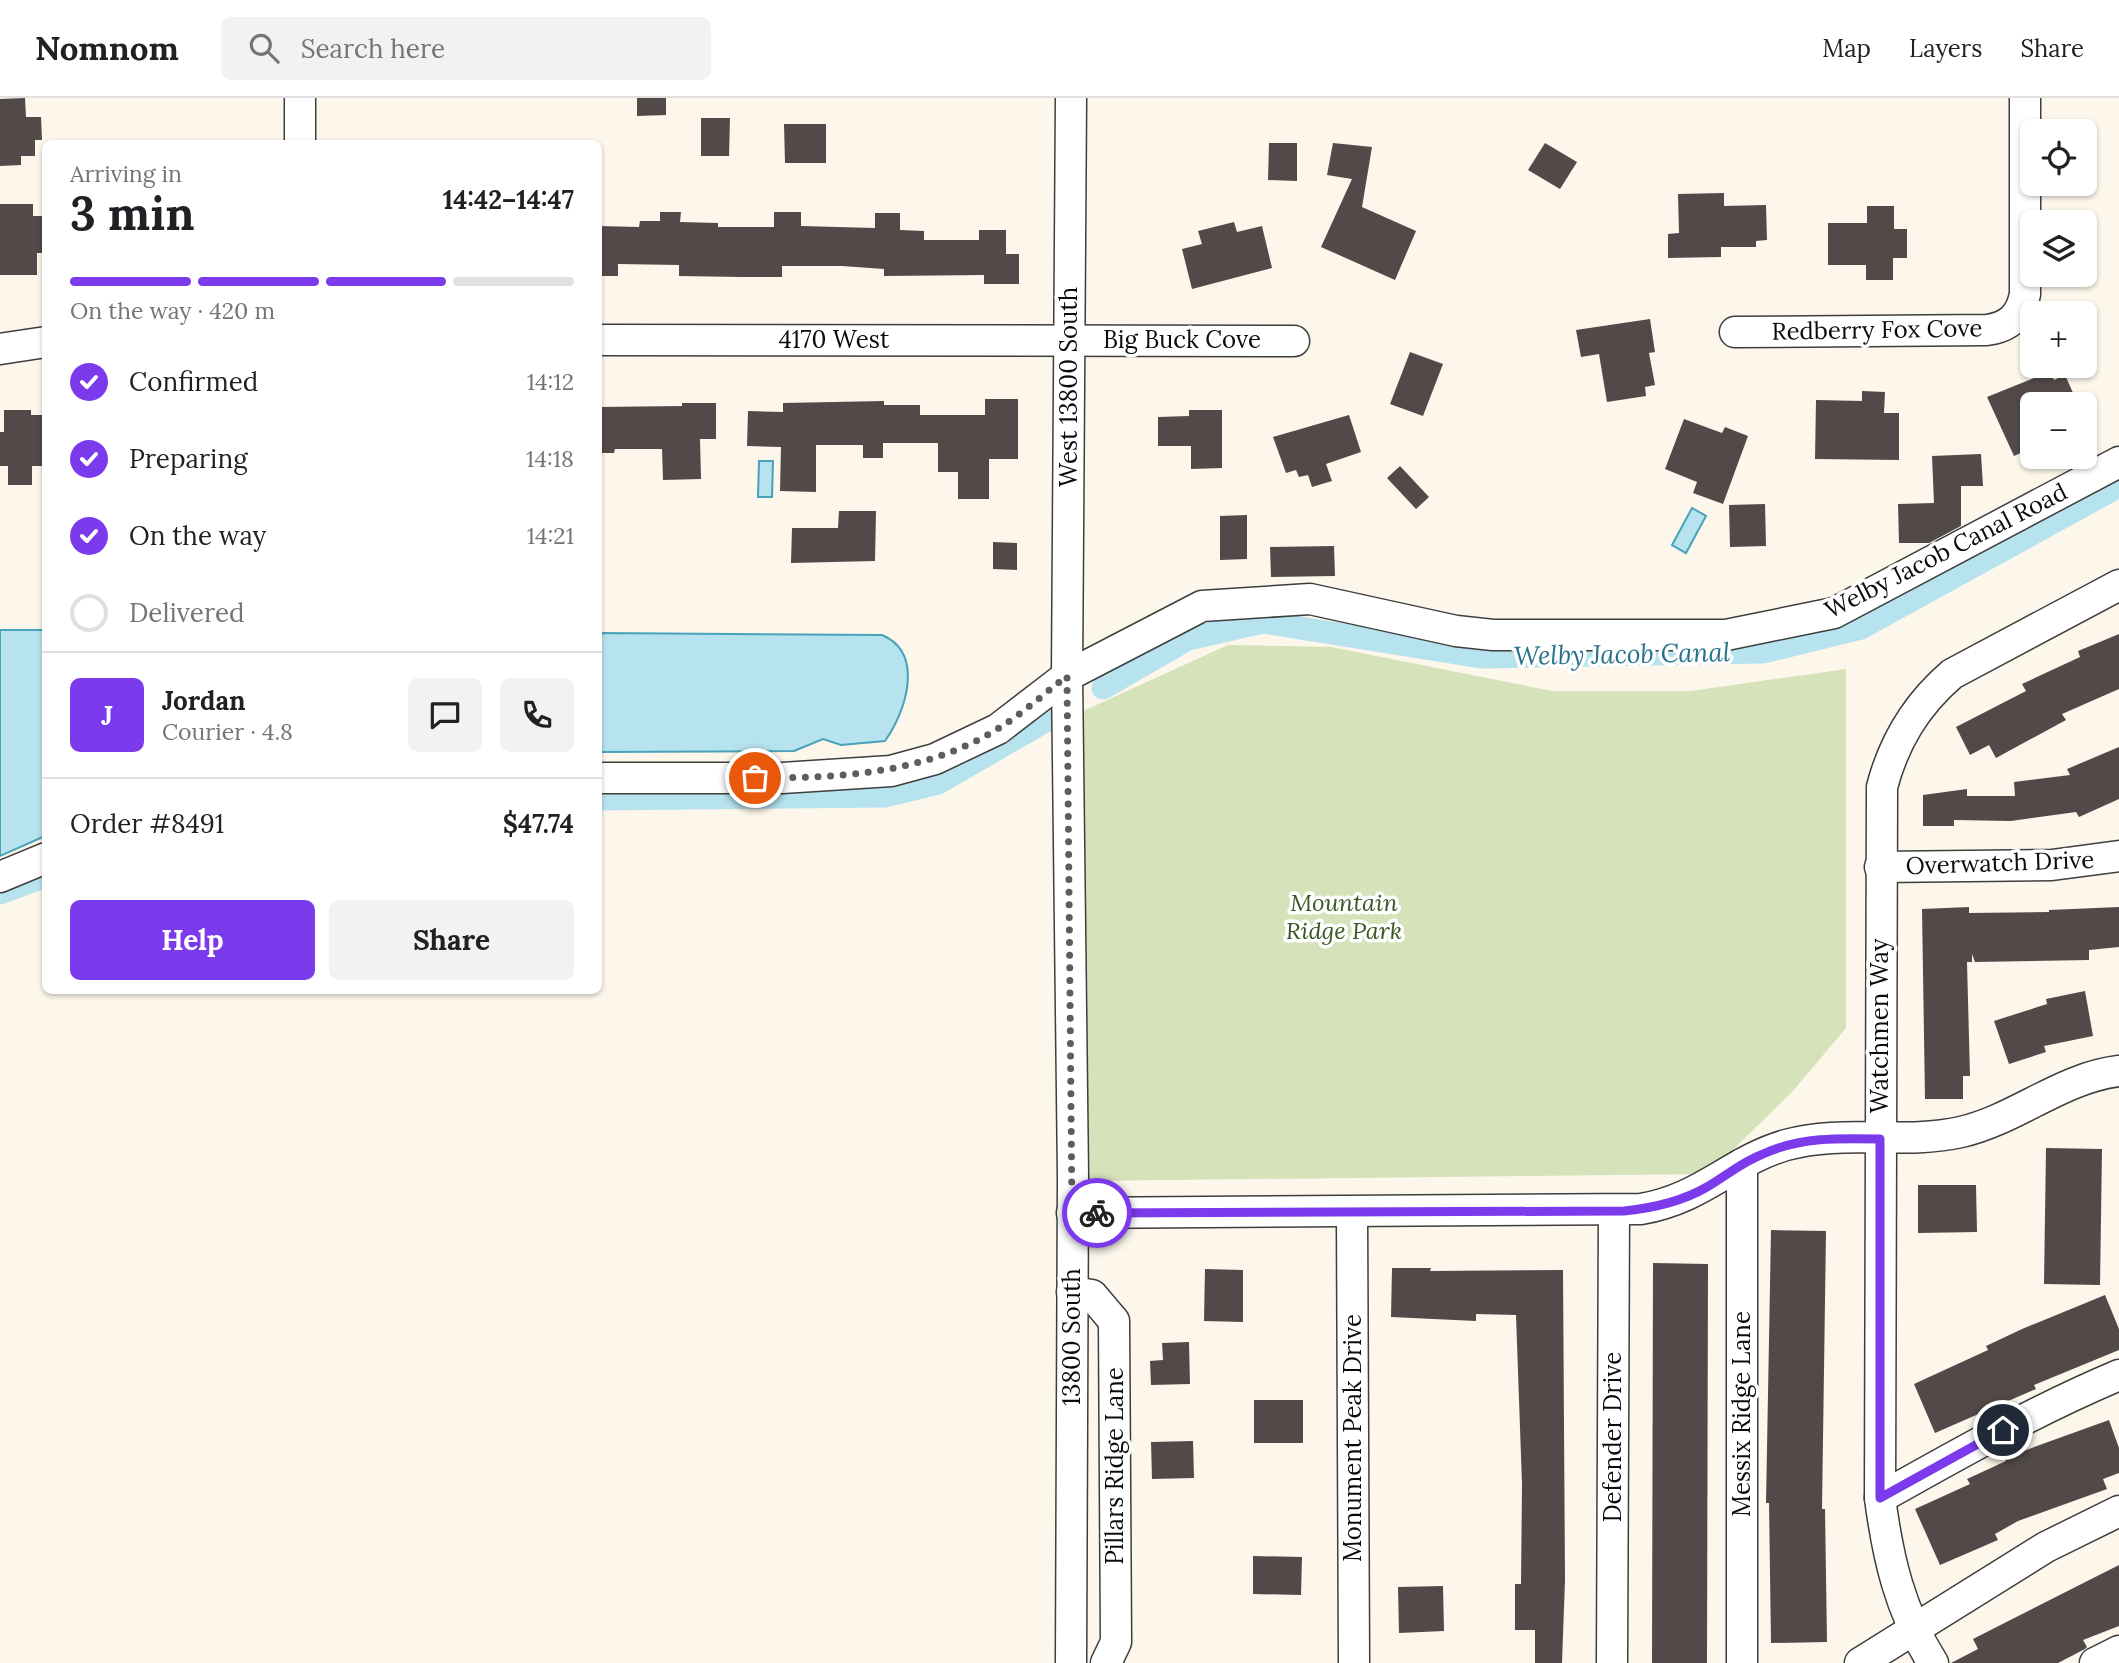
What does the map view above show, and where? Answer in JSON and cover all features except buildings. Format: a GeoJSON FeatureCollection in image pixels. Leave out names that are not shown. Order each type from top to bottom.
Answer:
{"type":"FeatureCollection","features":[{"type":"Feature","properties":{"kind":"street"},"geometry":{"type":"LineString","coordinates":[[300,98],[300,140]]}},
{"type":"Feature","properties":{"kind":"street","name":"West 13800 South"},"geometry":{"type":"LineString","coordinates":[[1067,676],[1071,98]]}},
{"type":"Feature","properties":{"kind":"street","name":"Redberry Fox Cove"},"geometry":{"type":"LineString","coordinates":[[1735,332],[1987,330],[2008,324],[2016,317],[2025,294],[2025,98]]}},
{"type":"Feature","properties":{"kind":"street","name":"4170 West"},"geometry":{"type":"LineString","coordinates":[[602,340],[1070,340]]}},
{"type":"Feature","properties":{"kind":"street","name":"Big Buck Cove"},"geometry":{"type":"LineString","coordinates":[[1070,340],[1294,341]]}},
{"type":"Feature","properties":{"kind":"street"},"geometry":{"type":"LineString","coordinates":[[0,349],[42,343]]}},
{"type":"Feature","properties":{"kind":"street","name":"Welby Jacob Canal Road"},"geometry":{"type":"LineString","coordinates":[[602,778],[782,778],[891,771],[936,759],[998,729],[1067,676],[1202,606],[1245,601],[1310,599],[1456,631],[1493,635],[1726,635],[1757,631],[1834,613],[2119,462]]}},
{"type":"Feature","properties":{"kind":"street","name":"Watchmen Way"},"geometry":{"type":"LineString","coordinates":[[1933,1663],[1912,1630],[1893,1578],[1880,1498],[1880,807],[1887,768],[1903,732],[1924,701],[1952,674],[2119,585]]}},
{"type":"Feature","properties":{"kind":"street","name":"13800 South"},"geometry":{"type":"LineString","coordinates":[[1067,676],[1072,1213],[1071,1663]]}},
{"type":"Feature","properties":{"kind":"street","name":"Overwatch Drive"},"geometry":{"type":"LineString","coordinates":[[1880,867],[2052,865],[2119,856]]}},
{"type":"Feature","properties":{"kind":"street"},"geometry":{"type":"LineString","coordinates":[[0,877],[42,860]]}},
{"type":"Feature","properties":{"kind":"street"},"geometry":{"type":"LineString","coordinates":[[1072,1213],[1641,1209],[1674,1202],[1706,1187],[1764,1153],[1809,1140],[1911,1139],[1964,1131],[2008,1115],[2075,1082],[2119,1071]]}},
{"type":"Feature","properties":{"kind":"street","name":"Messix Ridge Lane"},"geometry":{"type":"LineString","coordinates":[[1742,1164],[1742,1663]]}},
{"type":"Feature","properties":{"kind":"street","name":"Defender Drive"},"geometry":{"type":"LineString","coordinates":[[1612,1663],[1614,1211]]}},
{"type":"Feature","properties":{"kind":"street","name":"Monument Peak Drive"},"geometry":{"type":"LineString","coordinates":[[1352,1213],[1354,1663]]}},
{"type":"Feature","properties":{"kind":"street","name":"Pillars Ridge Lane"},"geometry":{"type":"LineString","coordinates":[[1072,1292],[1092,1295],[1114,1321],[1116,1642],[1106,1663]]}},
{"type":"Feature","properties":{"kind":"street"},"geometry":{"type":"LineString","coordinates":[[1880,1498],[1979,1442],[2076,1393],[2119,1376]]}},
{"type":"Feature","properties":{"kind":"street"},"geometry":{"type":"LineString","coordinates":[[1860,1663],[2046,1548],[2119,1511]]}},
{"type":"Feature","properties":{"kind":"street"},"geometry":{"type":"LineString","coordinates":[[2095,1663],[2119,1651]]}},
{"type":"Feature","properties":{"kind":"green space","name":"Mountain Ridge Park"},"geometry":{"type":"Polygon","coordinates":[[[1228,645],[1331,647],[1552,691],[1691,691],[1846,669],[1846,1028],[1793,1091],[1708,1174],[1081,1181],[1081,712],[1228,645]]]}},
{"type":"Feature","properties":{"kind":"water"},"geometry":{"type":"Polygon","coordinates":[[[759,461],[773,461],[772,497],[758,497],[759,461]]]}},
{"type":"Feature","properties":{"kind":"water"},"geometry":{"type":"Polygon","coordinates":[[[1692,508],[1706,516],[1686,553],[1672,545],[1692,508]]]}},
{"type":"Feature","properties":{"kind":"water"},"geometry":{"type":"Polygon","coordinates":[[[0,630],[42,630],[42,837],[0,856],[0,630]]]}},
{"type":"Feature","properties":{"kind":"water"},"geometry":{"type":"Polygon","coordinates":[[[602,633],[882,635],[895,644],[904,655],[908,684],[899,715],[885,741],[841,745],[823,739],[794,751],[602,752],[602,633]]]}},
{"type":"Feature","properties":{"kind":"waterway","name":"Welby Jacob Canal"},"geometry":{"type":"LineString","coordinates":[[1103,688],[1188,639],[1263,622],[1481,657],[1763,652],[1861,628],[2119,486]]}},
{"type":"Feature","properties":{"kind":"waterway","name":"Welby Jacob Canal"},"geometry":{"type":"LineString","coordinates":[[602,799],[885,796],[938,783],[1054,716]]}},
{"type":"Feature","properties":{"kind":"waterway","name":"Welby Jacob Canal"},"geometry":{"type":"LineString","coordinates":[[0,893],[42,877]]}},
{"type":"Feature","properties":{"kind":"way so far"},"geometry":{"type":"LineString","coordinates":[[755,778],[891,771],[936,759],[998,729],[1067,676],[1072,1213],[1097,1213]]}},
{"type":"Feature","properties":{"kind":"route"},"geometry":{"type":"LineString","coordinates":[[1097,1213],[1624,1211],[1658,1206],[1690,1196],[1742,1164],[1787,1145],[1832,1138],[1880,1139],[1880,1498],[2003,1430]]}}]}
